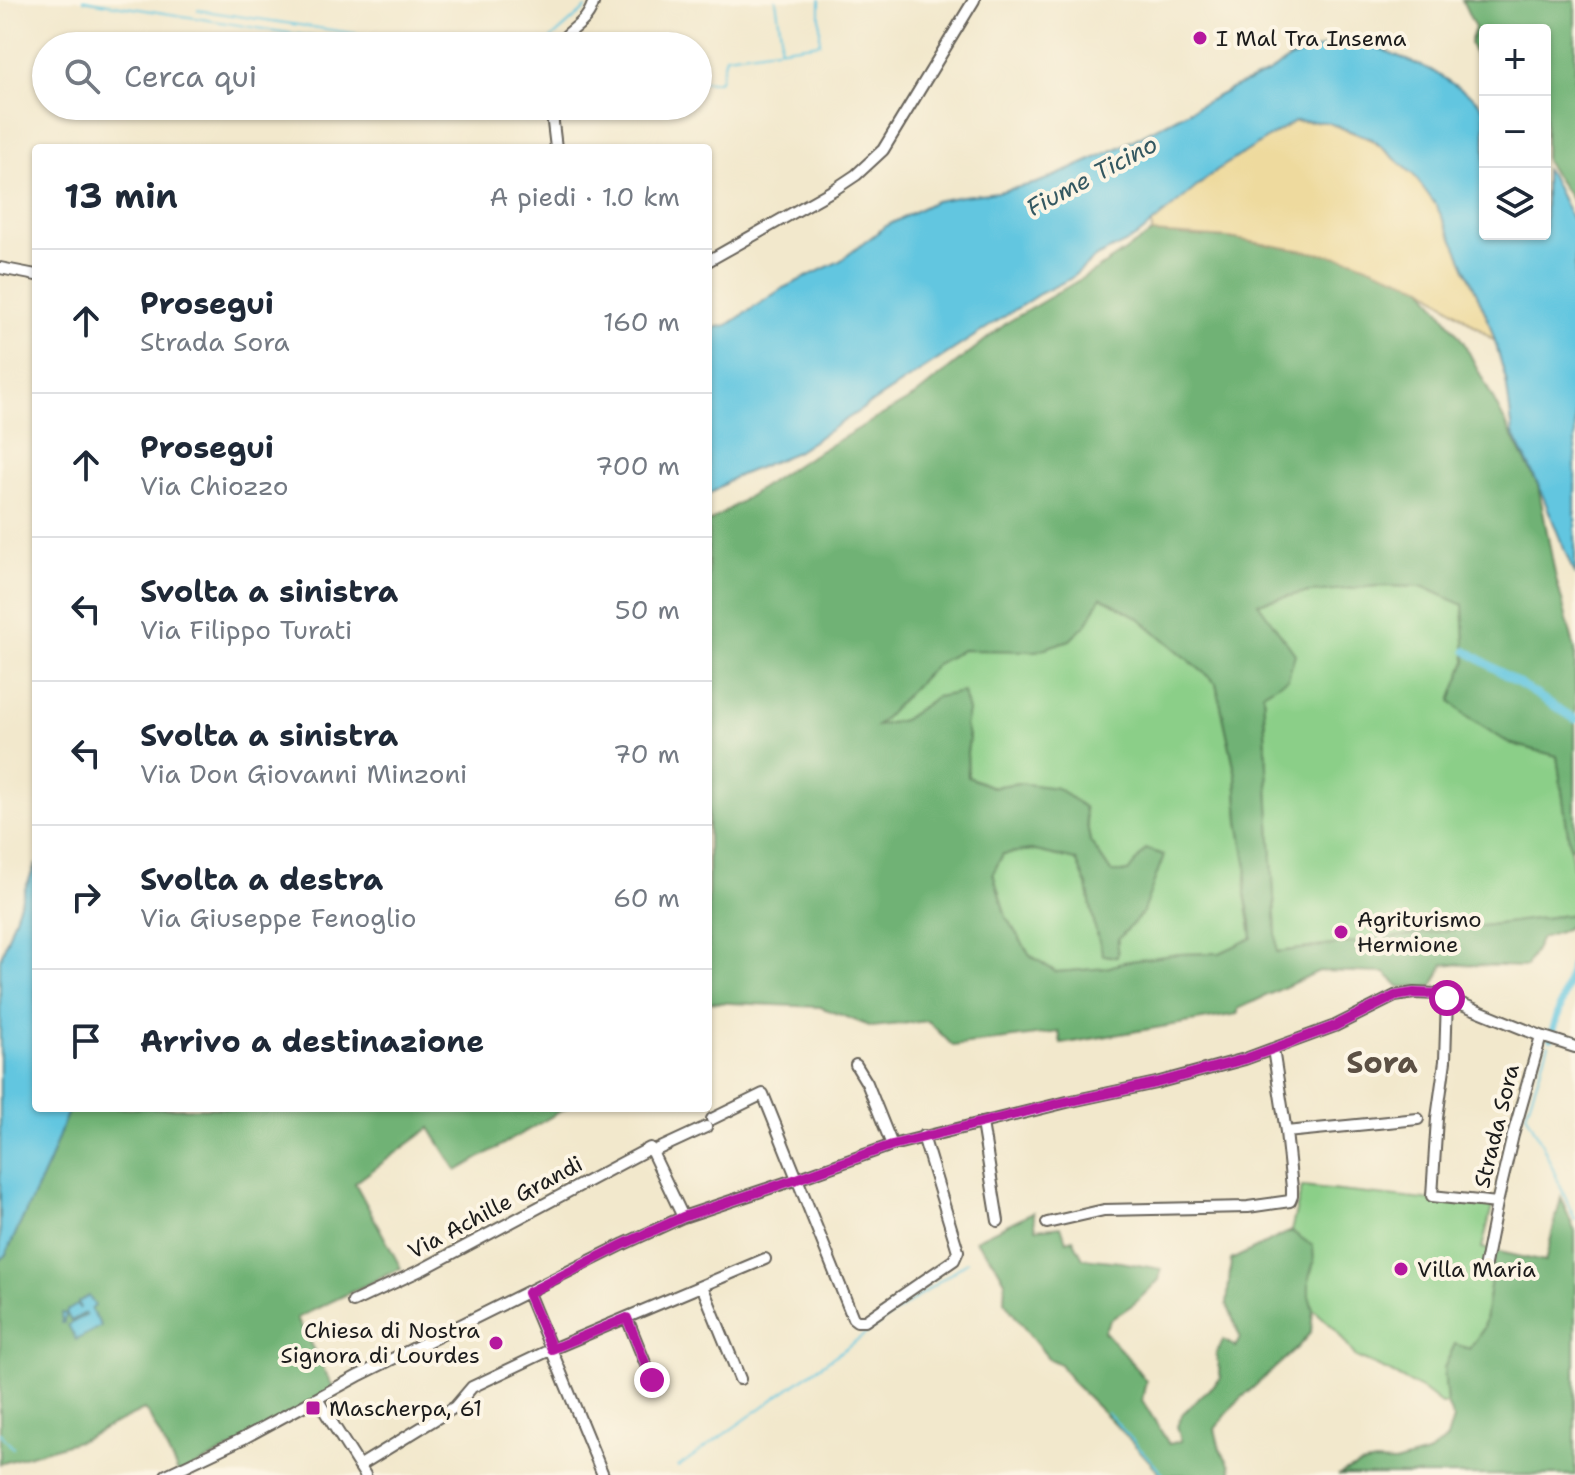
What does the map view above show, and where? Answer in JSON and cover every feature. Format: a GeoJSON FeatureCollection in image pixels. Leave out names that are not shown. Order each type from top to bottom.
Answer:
{"type":"FeatureCollection","features":[{"type":"Feature","properties":{"kind":"street"},"geometry":{"type":"LineString","coordinates":[[570,32],[591,12],[594,0]]}},
{"type":"Feature","properties":{"kind":"street"},"geometry":{"type":"LineString","coordinates":[[712,259],[835,189],[883,150],[974,0]]}},
{"type":"Feature","properties":{"kind":"street"},"geometry":{"type":"LineString","coordinates":[[553,120],[556,144]]}},
{"type":"Feature","properties":{"kind":"street"},"geometry":{"type":"LineString","coordinates":[[0,268],[32,274]]}},
{"type":"Feature","properties":{"kind":"street"},"geometry":{"type":"LineString","coordinates":[[166,1475],[242,1439],[358,1376],[683,1217],[892,1145],[1156,1083],[1273,1049],[1335,1026],[1395,996],[1414,993],[1437,994],[1575,1047]]}},
{"type":"Feature","properties":{"kind":"street","name":"Strada Sora"},"geometry":{"type":"LineString","coordinates":[[1447,998],[1445,1061],[1437,1118],[1432,1196],[1497,1203],[1541,1036]]}},
{"type":"Feature","properties":{"kind":"street"},"geometry":{"type":"LineString","coordinates":[[1047,1223],[1104,1210],[1248,1207],[1290,1201],[1292,1188],[1286,1132],[1273,1049]]}},
{"type":"Feature","properties":{"kind":"street"},"geometry":{"type":"LineString","coordinates":[[856,1065],[867,1083],[892,1145]]}},
{"type":"Feature","properties":{"kind":"street","name":"Via Achille Grandi"},"geometry":{"type":"LineString","coordinates":[[353,1302],[423,1269],[650,1148],[652,1152],[763,1094],[797,1179]]}},
{"type":"Feature","properties":{"kind":"street"},"geometry":{"type":"LineString","coordinates":[[1286,1132],[1418,1119]]}},
{"type":"Feature","properties":{"kind":"street"},"geometry":{"type":"LineString","coordinates":[[982,1123],[998,1221]]}},
{"type":"Feature","properties":{"kind":"street"},"geometry":{"type":"LineString","coordinates":[[797,1179],[853,1318],[865,1321],[954,1260],[958,1251],[923,1136]]}},
{"type":"Feature","properties":{"kind":"street"},"geometry":{"type":"LineString","coordinates":[[652,1152],[683,1217]]}},
{"type":"Feature","properties":{"kind":"street"},"geometry":{"type":"LineString","coordinates":[[1484,1269],[1497,1203]]}},
{"type":"Feature","properties":{"kind":"street"},"geometry":{"type":"LineString","coordinates":[[317,1399],[362,1470],[455,1407],[472,1387],[552,1349],[765,1259]]}},
{"type":"Feature","properties":{"kind":"street"},"geometry":{"type":"LineString","coordinates":[[702,1286],[740,1379]]}},
{"type":"Feature","properties":{"kind":"street"},"geometry":{"type":"LineString","coordinates":[[528,1293],[603,1475]]}},
{"type":"Feature","properties":{"kind":"street"},"geometry":{"type":"LineString","coordinates":[[627,1318],[652,1380]]}},
{"type":"Feature","properties":{"kind":"green space"},"geometry":{"type":"Polygon","coordinates":[[[1462,0],[1575,0],[1575,205],[1551,170],[1551,24],[1479,24],[1479,65],[1470,43],[1475,28],[1462,0]]]}},
{"type":"Feature","properties":{"kind":"green space"},"geometry":{"type":"Polygon","coordinates":[[[1152,233],[1229,238],[1321,252],[1388,267],[1423,287],[1464,343],[1538,485],[1555,574],[1575,650],[1575,844],[1570,848],[1557,756],[1509,743],[1466,716],[1451,701],[1466,661],[1463,605],[1424,587],[1378,586],[1302,593],[1258,603],[1295,654],[1288,678],[1263,693],[1277,952],[1575,914],[1571,924],[1541,938],[1526,967],[1444,964],[1433,986],[1400,987],[1385,973],[1319,971],[1238,1009],[1238,1014],[1061,1044],[1059,1032],[953,1046],[928,1021],[872,1027],[820,1007],[712,1002],[712,520],[799,463],[915,396],[1008,322],[1152,233]],[[1101,597],[1086,625],[1070,640],[1036,651],[962,650],[935,665],[877,726],[903,720],[936,697],[963,692],[968,711],[965,726],[969,739],[968,777],[992,787],[1019,783],[1057,788],[1084,807],[1090,841],[1111,872],[1128,872],[1146,849],[1164,855],[1142,914],[1118,939],[1117,957],[1103,955],[1087,885],[1076,860],[1031,850],[1003,854],[993,873],[1006,917],[1030,955],[1056,972],[1107,968],[1124,962],[1179,954],[1220,953],[1252,938],[1245,894],[1247,867],[1239,821],[1236,775],[1216,683],[1139,618],[1101,597]]]}},
{"type":"Feature","properties":{"kind":"green space"},"geometry":{"type":"Polygon","coordinates":[[[1378,586],[1424,587],[1463,605],[1466,661],[1452,701],[1509,743],[1557,756],[1575,881],[1575,914],[1277,952],[1263,692],[1288,678],[1257,603],[1302,593],[1378,586]]]}},
{"type":"Feature","properties":{"kind":"green space"},"geometry":{"type":"Polygon","coordinates":[[[1101,596],[1139,618],[1216,683],[1236,775],[1239,821],[1247,867],[1245,894],[1252,938],[1220,953],[1179,954],[1124,962],[1107,968],[1056,972],[1030,955],[1006,917],[993,873],[1003,854],[1031,850],[1076,860],[1087,885],[1095,928],[1117,956],[1118,939],[1142,914],[1128,872],[1111,872],[1090,841],[1084,807],[1019,783],[992,787],[968,777],[969,739],[965,726],[968,711],[936,697],[903,720],[876,726],[935,665],[962,650],[995,650],[1086,625],[1101,596]]]}},
{"type":"Feature","properties":{"kind":"green space"},"geometry":{"type":"Polygon","coordinates":[[[68,1112],[559,1112],[457,1171],[430,1128],[355,1183],[401,1268],[297,1318],[336,1393],[270,1430],[179,1474],[144,1410],[81,1440],[0,1464],[0,1261],[49,1162],[68,1112]]]}},
{"type":"Feature","properties":{"kind":"green space"},"geometry":{"type":"Polygon","coordinates":[[[1302,1187],[1492,1207],[1482,1248],[1495,1251],[1484,1328],[1469,1349],[1455,1344],[1444,1368],[1447,1404],[1441,1404],[1423,1390],[1356,1357],[1333,1327],[1313,1309],[1309,1278],[1314,1262],[1291,1231],[1302,1187]]]}},
{"type":"Feature","properties":{"kind":"green space"},"geometry":{"type":"Polygon","coordinates":[[[1561,1198],[1575,1232],[1575,1475],[1338,1475],[1359,1465],[1394,1463],[1427,1454],[1447,1439],[1453,1419],[1447,1404],[1444,1368],[1455,1344],[1469,1349],[1484,1328],[1495,1251],[1545,1262],[1561,1198]]]}},
{"type":"Feature","properties":{"kind":"green space"},"geometry":{"type":"Polygon","coordinates":[[[1033,1212],[1036,1229],[1061,1226],[1066,1241],[1073,1239],[1083,1258],[1161,1269],[1159,1280],[1135,1303],[1110,1320],[1104,1331],[1146,1381],[1142,1400],[1169,1444],[1181,1441],[1177,1426],[1183,1413],[1221,1378],[1216,1354],[1223,1340],[1236,1347],[1240,1337],[1227,1304],[1231,1260],[1291,1231],[1313,1246],[1314,1262],[1309,1278],[1313,1309],[1311,1332],[1235,1404],[1215,1429],[1232,1475],[1162,1475],[1073,1383],[1060,1364],[1049,1359],[1030,1336],[1004,1301],[1005,1281],[995,1263],[975,1240],[1033,1212]]]}},
{"type":"Feature","properties":{"kind":"sand"},"geometry":{"type":"Polygon","coordinates":[[[1295,121],[1326,122],[1372,140],[1413,174],[1436,205],[1495,341],[1423,287],[1351,259],[1229,238],[1152,233],[1152,223],[1217,170],[1295,121]]]}},
{"type":"Feature","properties":{"kind":"water","name":"Fiume Ticino"},"geometry":{"type":"Polygon","coordinates":[[[1334,43],[1369,44],[1431,70],[1473,97],[1479,103],[1479,240],[1551,240],[1551,176],[1575,226],[1575,576],[1538,484],[1513,433],[1506,380],[1488,319],[1436,205],[1413,174],[1372,139],[1326,122],[1295,121],[1217,170],[1135,238],[1096,257],[1070,279],[1039,294],[796,452],[733,478],[712,492],[712,336],[716,327],[726,326],[783,288],[840,261],[886,226],[935,201],[1037,183],[1120,147],[1268,73],[1291,58],[1334,43]]]}},
{"type":"Feature","properties":{"kind":"water"},"geometry":{"type":"Polygon","coordinates":[[[32,873],[32,1112],[68,1112],[49,1162],[0,1261],[0,960],[32,873]]]}},
{"type":"Feature","properties":{"kind":"water"},"geometry":{"type":"Polygon","coordinates":[[[89,1296],[95,1306],[91,1309],[101,1326],[76,1340],[68,1325],[85,1313],[71,1321],[67,1314],[64,1323],[61,1323],[61,1316],[77,1305],[80,1309],[78,1302],[89,1296]]]}},
{"type":"Feature","properties":{"kind":"waterway"},"geometry":{"type":"LineString","coordinates":[[83,0],[283,32]]}},
{"type":"Feature","properties":{"kind":"waterway"},"geometry":{"type":"LineString","coordinates":[[776,0],[780,46]]}},
{"type":"Feature","properties":{"kind":"waterway"},"geometry":{"type":"LineString","coordinates":[[712,82],[720,80],[726,56],[820,43],[820,0]]}},
{"type":"Feature","properties":{"kind":"waterway"},"geometry":{"type":"LineString","coordinates":[[559,32],[586,8]]}},
{"type":"Feature","properties":{"kind":"waterway"},"geometry":{"type":"LineString","coordinates":[[198,10],[345,32]]}},
{"type":"Feature","properties":{"kind":"waterway"},"geometry":{"type":"LineString","coordinates":[[1467,651],[1575,719]]}},
{"type":"Feature","properties":{"kind":"waterway"},"geometry":{"type":"LineString","coordinates":[[1551,1037],[1575,959]]}},
{"type":"Feature","properties":{"kind":"waterway"},"geometry":{"type":"LineString","coordinates":[[1549,1044],[1526,1113],[1575,1220]]}},
{"type":"Feature","properties":{"kind":"waterway"},"geometry":{"type":"LineString","coordinates":[[678,1467],[967,1262]]}},
{"type":"Feature","properties":{"kind":"waterway"},"geometry":{"type":"LineString","coordinates":[[1107,1412],[1164,1475]]}},
{"type":"Feature","properties":{"kind":"waterway"},"geometry":{"type":"LineString","coordinates":[[0,1433],[13,1448]]}},
{"type":"Feature","properties":{"kind":"place","name":"I Mal Tra Insema"},"geometry":{"type":"Point","coordinates":[1200,38]}},
{"type":"Feature","properties":{"kind":"place","name":"Agriturismo Hermione"},"geometry":{"type":"Point","coordinates":[1341,932]}},
{"type":"Feature","properties":{"kind":"place","name":"Villa Maria"},"geometry":{"type":"Point","coordinates":[1401,1269]}},
{"type":"Feature","properties":{"kind":"place","name":"Chiesa di Nostra Signora di Lourdes"},"geometry":{"type":"Point","coordinates":[496,1343]}},
{"type":"Feature","properties":{"kind":"place","name":"Mascherpa, 61"},"geometry":{"type":"Point","coordinates":[313,1408]}},
{"type":"Feature","properties":{"kind":"district","name":"Sora"},"geometry":{"type":"Point","coordinates":[1382,1063]}},
{"type":"Feature","properties":{"kind":"route"},"geometry":{"type":"LineString","coordinates":[[652,1380],[627,1318],[552,1349],[528,1293],[683,1217],[892,1145],[1245,1059],[1335,1026],[1395,996],[1414,993],[1437,994],[1447,998]]}}]}
